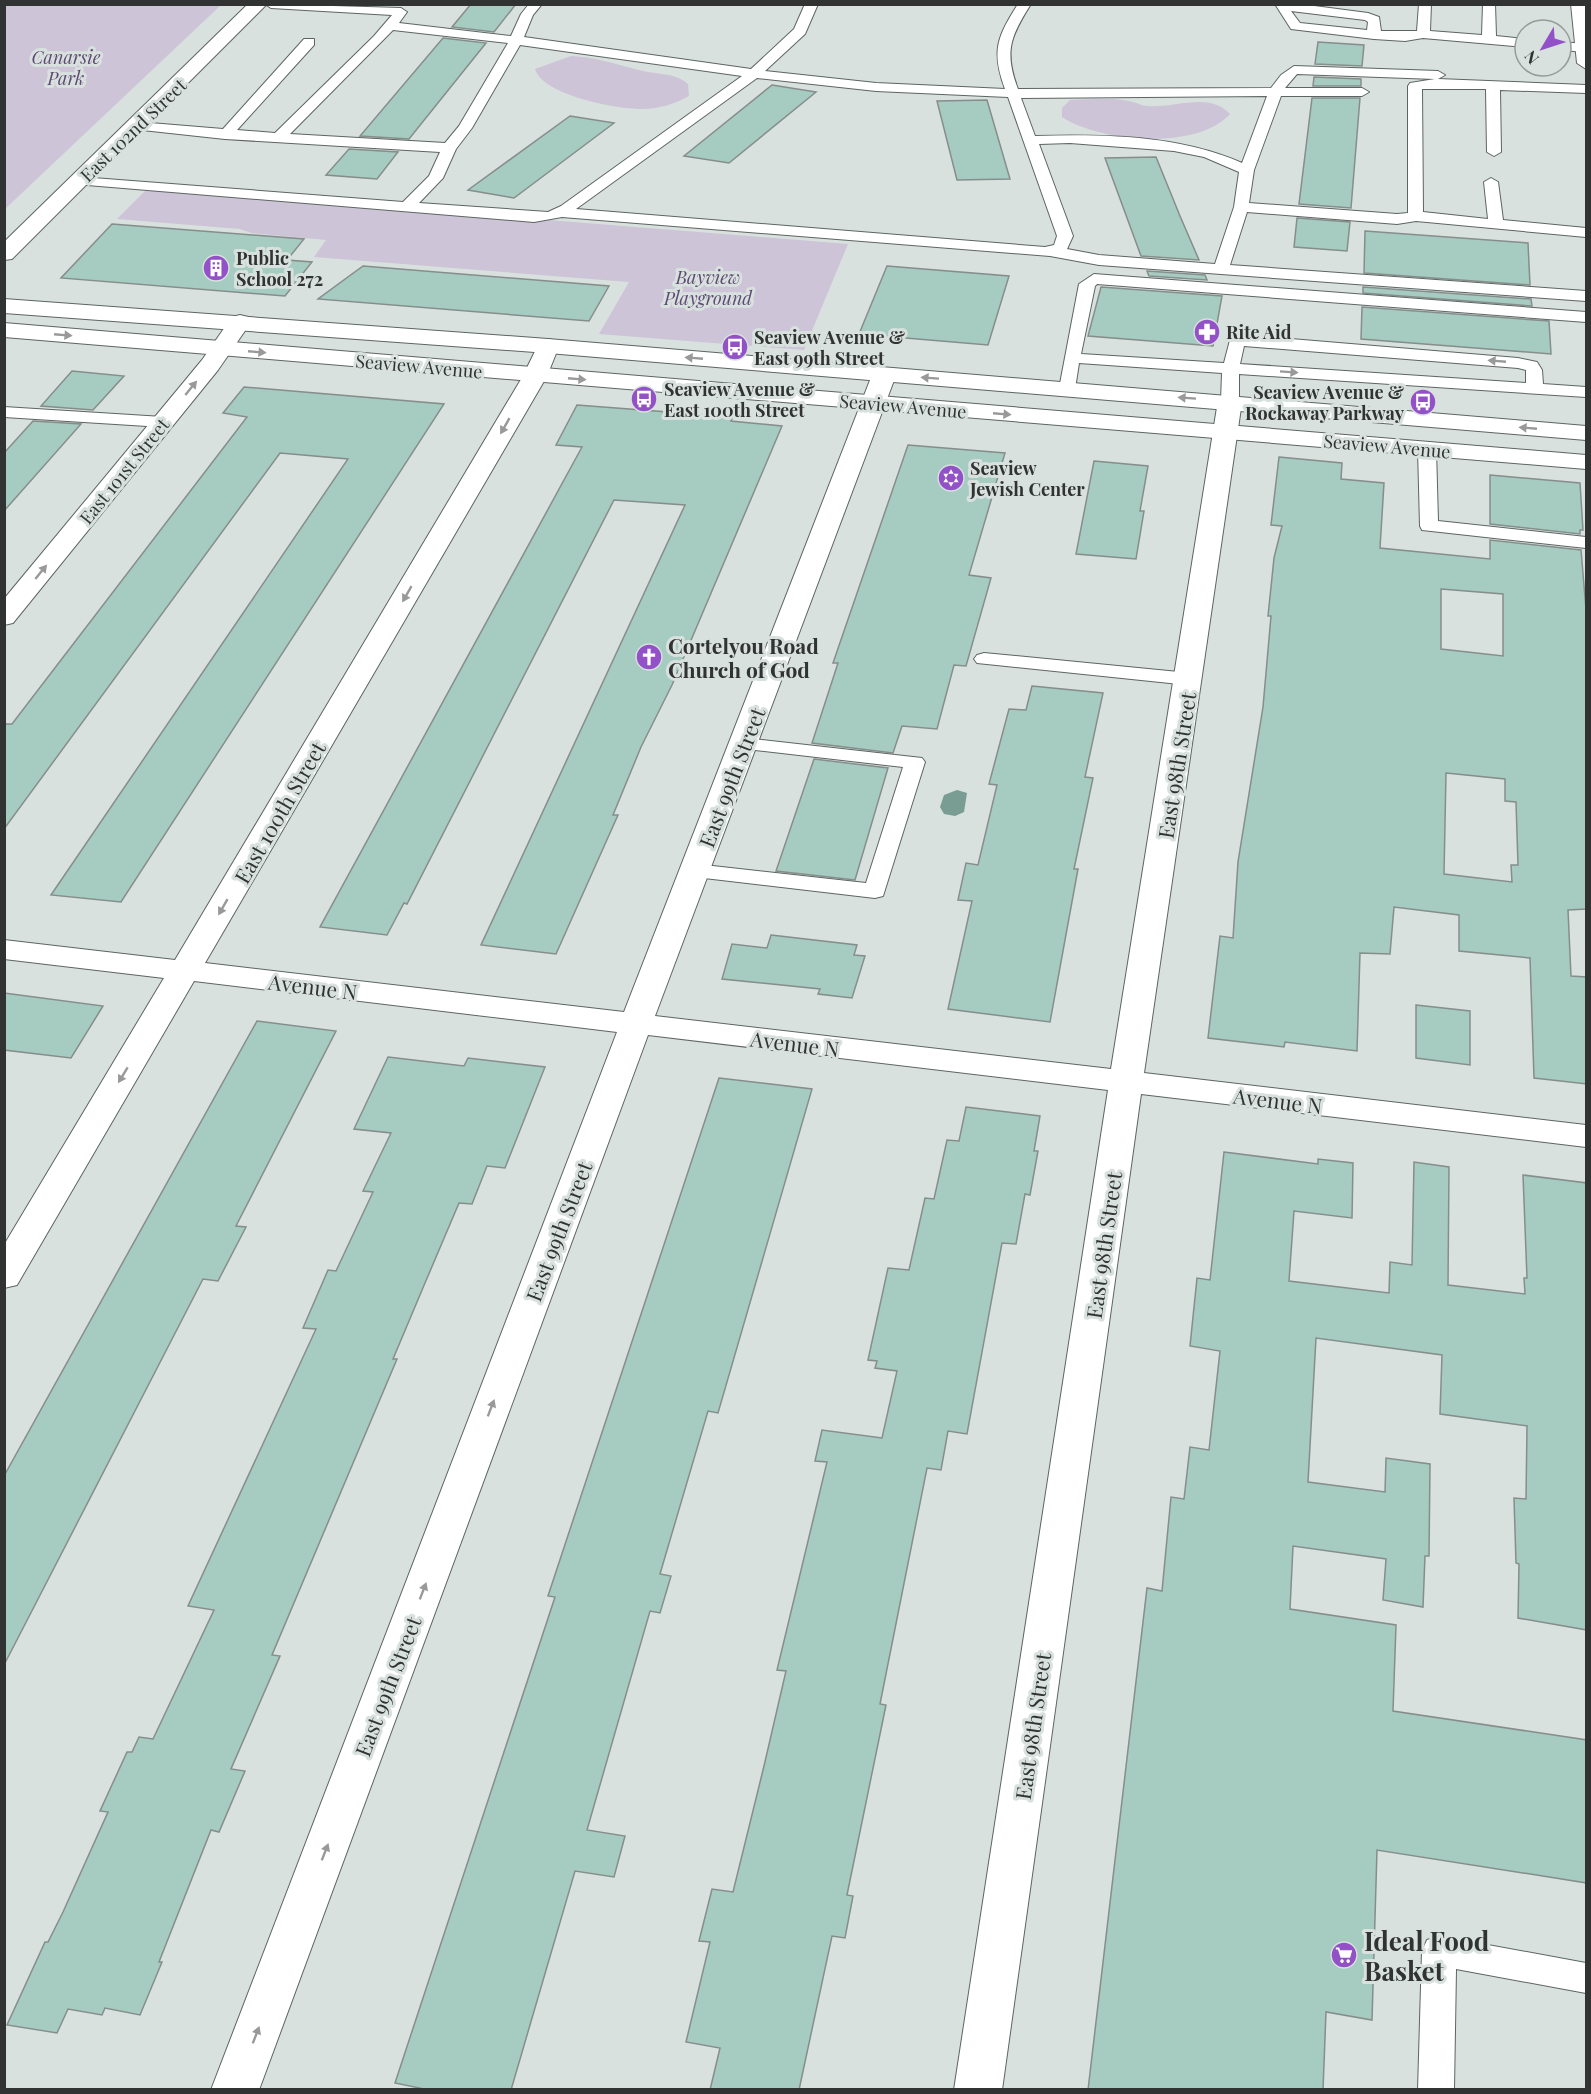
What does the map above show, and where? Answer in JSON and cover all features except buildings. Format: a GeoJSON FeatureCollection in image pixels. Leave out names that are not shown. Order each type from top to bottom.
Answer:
{"type":"FeatureCollection","features":[{"type":"Feature","properties":{"kind":"street","name":"East 102nd Street"},"geometry":{"type":"LineString","coordinates":[[4,254],[138,126],[259,4]]}},
{"type":"Feature","properties":{"kind":"street"},"geometry":{"type":"LineString","coordinates":[[1580,4],[1586,56]]}},
{"type":"Feature","properties":{"kind":"street","name":"Seaview Avenue"},"geometry":{"type":"LineString","coordinates":[[4,306],[549,346],[880,389],[1067,389],[1587,433]]}},
{"type":"Feature","properties":{"kind":"street","name":"East 101st Street"},"geometry":{"type":"LineString","coordinates":[[4,617],[223,349],[240,322]]}},
{"type":"Feature","properties":{"kind":"street","name":"Seaview Avenue"},"geometry":{"type":"LineString","coordinates":[[4,330],[535,376],[1230,401],[1427,449],[1587,462]]}},
{"type":"Feature","properties":{"kind":"street","name":"East 100th Street"},"geometry":{"type":"LineString","coordinates":[[4,1276],[535,376],[549,346]]}},
{"type":"Feature","properties":{"kind":"street","name":"East 99th Street"},"geometry":{"type":"LineString","coordinates":[[236,2090],[636,1024],[880,389]]}},
{"type":"Feature","properties":{"kind":"street","name":"East 98th Street"},"geometry":{"type":"LineString","coordinates":[[978,2090],[1230,401]]}},
{"type":"Feature","properties":{"kind":"street","name":"Avenue N"},"geometry":{"type":"LineString","coordinates":[[4,949],[1587,1136]]}},
{"type":"Feature","properties":{"kind":"lane"},"geometry":{"type":"LineString","coordinates":[[271,4],[401,12],[278,138]]}},
{"type":"Feature","properties":{"kind":"lane"},"geometry":{"type":"LineString","coordinates":[[407,207],[436,178],[449,148],[465,128],[516,40],[527,14],[536,4]]}},
{"type":"Feature","properties":{"kind":"lane"},"geometry":{"type":"LineString","coordinates":[[80,182],[534,217],[551,216],[754,74],[800,31],[812,4]]}},
{"type":"Feature","properties":{"kind":"lane"},"geometry":{"type":"LineString","coordinates":[[1025,4],[1007,32],[1003,66],[1065,236],[1060,248],[1050,251]]}},
{"type":"Feature","properties":{"kind":"lane"},"geometry":{"type":"LineString","coordinates":[[1423,34],[1425,4]]}},
{"type":"Feature","properties":{"kind":"lane"},"geometry":{"type":"LineString","coordinates":[[1489,4],[1489,39]]}},
{"type":"Feature","properties":{"kind":"lane"},"geometry":{"type":"LineString","coordinates":[[1265,5],[1283,5],[1368,17],[1374,20],[1374,35]]}},
{"type":"Feature","properties":{"kind":"lane"},"geometry":{"type":"LineString","coordinates":[[1283,5],[1296,26],[1405,38],[1423,34],[1513,42]]}},
{"type":"Feature","properties":{"kind":"lane"},"geometry":{"type":"LineString","coordinates":[[389,26],[516,40],[754,74],[877,87],[1012,92],[1362,92]]}},
{"type":"Feature","properties":{"kind":"lane"},"geometry":{"type":"LineString","coordinates":[[225,135],[309,42]]}},
{"type":"Feature","properties":{"kind":"lane"},"geometry":{"type":"LineString","coordinates":[[1221,268],[1241,207],[1246,170],[1276,92],[1287,75],[1294,70],[1587,83]]}},
{"type":"Feature","properties":{"kind":"lane"},"geometry":{"type":"LineString","coordinates":[[1416,216],[1415,86],[1435,83],[1587,89]]}},
{"type":"Feature","properties":{"kind":"lane"},"geometry":{"type":"LineString","coordinates":[[1493,86],[1494,152]]}},
{"type":"Feature","properties":{"kind":"lane"},"geometry":{"type":"LineString","coordinates":[[138,126],[225,135],[449,148]]}},
{"type":"Feature","properties":{"kind":"lane"},"geometry":{"type":"LineString","coordinates":[[1029,140],[1070,139],[1174,147],[1208,153],[1246,170]]}},
{"type":"Feature","properties":{"kind":"lane"},"geometry":{"type":"LineString","coordinates":[[1491,182],[1496,224]]}},
{"type":"Feature","properties":{"kind":"lane"},"geometry":{"type":"LineString","coordinates":[[1241,207],[1397,219],[1416,216],[1587,232]]}},
{"type":"Feature","properties":{"kind":"lane"},"geometry":{"type":"LineString","coordinates":[[559,212],[867,239],[1050,251],[1099,260],[1587,296]]}},
{"type":"Feature","properties":{"kind":"lane"},"geometry":{"type":"LineString","coordinates":[[1067,389],[1087,284],[1094,279],[1587,317]]}},
{"type":"Feature","properties":{"kind":"lane"},"geometry":{"type":"LineString","coordinates":[[1230,401],[1236,343],[1244,340],[1518,363],[1531,366],[1534,370],[1535,388]]}},
{"type":"Feature","properties":{"kind":"lane"},"geometry":{"type":"LineString","coordinates":[[1072,358],[1230,401],[1535,388],[1587,392]]}},
{"type":"Feature","properties":{"kind":"lane"},"geometry":{"type":"LineString","coordinates":[[4,412],[163,422]]}},
{"type":"Feature","properties":{"kind":"lane"},"geometry":{"type":"LineString","coordinates":[[1427,449],[1429,526],[1585,543]]}},
{"type":"Feature","properties":{"kind":"lane"},"geometry":{"type":"LineString","coordinates":[[984,659],[1189,679]]}},
{"type":"Feature","properties":{"kind":"lane"},"geometry":{"type":"LineString","coordinates":[[695,870],[875,891],[915,762],[744,744]]}},
{"type":"Feature","properties":{"kind":"lane"},"geometry":{"type":"LineString","coordinates":[[1436,2090],[1439,1952],[1587,1978]]}},
{"type":"Feature","properties":{"kind":"green space","name":"Canarsie Park"},"geometry":{"type":"Polygon","coordinates":[[[5,4],[221,4],[221,5],[5,209],[5,4]]]}},
{"type":"Feature","properties":{"kind":"green space"},"geometry":{"type":"Polygon","coordinates":[[[571,56],[597,59],[645,72],[677,77],[688,84],[689,96],[656,108],[617,107],[566,93],[551,86],[535,69],[571,56]]]}},
{"type":"Feature","properties":{"kind":"green space"},"geometry":{"type":"Polygon","coordinates":[[[1070,100],[1123,100],[1147,106],[1212,103],[1230,114],[1215,126],[1195,134],[1148,139],[1100,132],[1079,126],[1062,117],[1062,108],[1070,100]]]}},
{"type":"Feature","properties":{"kind":"green space","name":"Bayview Playground"},"geometry":{"type":"Polygon","coordinates":[[[148,188],[848,244],[804,350],[599,334],[629,282],[314,257],[326,240],[251,233],[240,229],[117,219],[148,188]]]}},
{"type":"Feature","properties":{"kind":"shaded area"},"geometry":{"type":"Polygon","coordinates":[[[957,790],[967,793],[964,812],[955,816],[944,814],[940,807],[944,795],[957,790]]]}},
{"type":"Feature","properties":{"kind":"place","name":"Public School 272"},"geometry":{"type":"Point","coordinates":[216,268]}},
{"type":"Feature","properties":{"kind":"place","name":"Rite Aid"},"geometry":{"type":"Point","coordinates":[1207,332]}},
{"type":"Feature","properties":{"kind":"place","name":"Seaview Avenue & East 99th Street"},"geometry":{"type":"Point","coordinates":[735,347]}},
{"type":"Feature","properties":{"kind":"place","name":"Seaview Avenue & East 100th Street"},"geometry":{"type":"Point","coordinates":[644,399]}},
{"type":"Feature","properties":{"kind":"place","name":"Seaview Avenue & Rockaway Parkway"},"geometry":{"type":"Point","coordinates":[1423,402]}},
{"type":"Feature","properties":{"kind":"place","name":"Seaview Jewish Center"},"geometry":{"type":"Point","coordinates":[951,478]}},
{"type":"Feature","properties":{"kind":"place","name":"Cortelyou Road Church of God"},"geometry":{"type":"Point","coordinates":[649,657]}},
{"type":"Feature","properties":{"kind":"place","name":"Ideal Food Basket"},"geometry":{"type":"Point","coordinates":[1344,1955]}}]}
